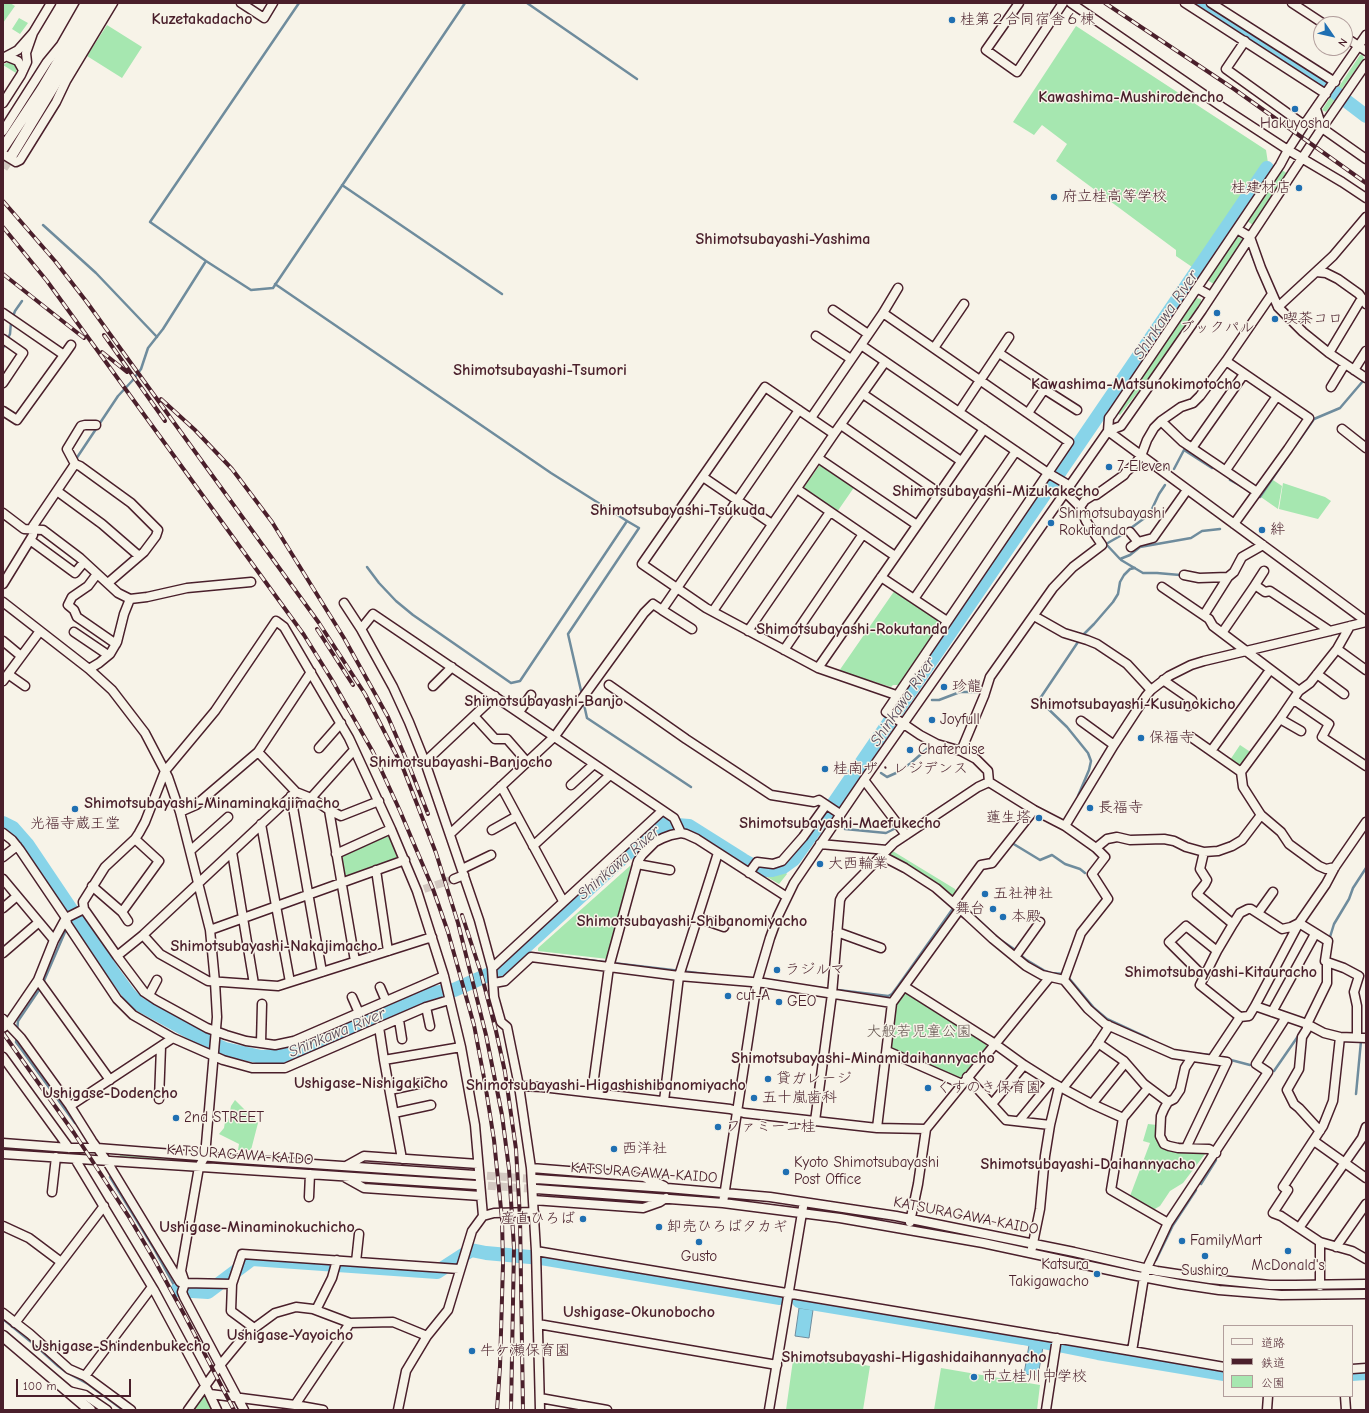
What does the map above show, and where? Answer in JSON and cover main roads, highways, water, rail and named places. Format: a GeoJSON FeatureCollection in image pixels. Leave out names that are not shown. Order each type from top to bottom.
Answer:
{"type":"FeatureCollection","features":[{"type":"Feature","properties":{"kind":"main road"},"geometry":{"type":"LineString","coordinates":[[3,148],[42,89],[93,3]]}},
{"type":"Feature","properties":{"kind":"main road"},"geometry":{"type":"LineString","coordinates":[[7,155],[104,3]]}},
{"type":"Feature","properties":{"kind":"main road"},"geometry":{"type":"LineString","coordinates":[[3,1336],[90,1410]]}},
{"type":"Feature","properties":{"kind":"water"},"geometry":{"type":"Polygon","coordinates":[[[799,1308],[813,1310],[809,1338],[795,1336],[799,1308]]]}},
{"type":"Feature","properties":{"kind":"water"},"geometry":{"type":"Polygon","coordinates":[[[1029,1345],[1043,1347],[1038,1376],[1024,1374],[1029,1345]]]}},
{"type":"Feature","properties":{"kind":"waterway"},"geometry":{"type":"LineString","coordinates":[[299,3],[150,222],[251,290],[273,288],[465,3]]}},
{"type":"Feature","properties":{"kind":"waterway"},"geometry":{"type":"LineString","coordinates":[[527,3],[637,79]]}},
{"type":"Feature","properties":{"kind":"waterway"},"geometry":{"type":"LineString","coordinates":[[1198,3],[1324,84],[1366,116]]}},
{"type":"Feature","properties":{"kind":"waterway","name":"Shinkawa River"},"geometry":{"type":"LineString","coordinates":[[3,823],[13,828],[27,844],[113,972],[129,994],[139,1004],[203,1039],[225,1049],[261,1057],[282,1056],[302,1050],[427,994],[454,990],[501,969],[651,832],[665,824],[689,826],[761,870],[772,870],[783,867],[794,859],[834,803],[1267,168]]}},
{"type":"Feature","properties":{"kind":"waterway"},"geometry":{"type":"LineString","coordinates":[[342,185],[502,294]]}},
{"type":"Feature","properties":{"kind":"waterway"},"geometry":{"type":"LineString","coordinates":[[43,225],[96,273],[157,337]]}},
{"type":"Feature","properties":{"kind":"waterway"},"geometry":{"type":"LineString","coordinates":[[1251,253],[1264,284]]}},
{"type":"Feature","properties":{"kind":"waterway"},"geometry":{"type":"LineString","coordinates":[[76,459],[118,396],[141,369],[148,348],[163,329],[206,261]]}},
{"type":"Feature","properties":{"kind":"waterway"},"geometry":{"type":"LineString","coordinates":[[275,284],[551,473],[627,521],[520,681],[511,683],[413,615],[396,601],[379,583],[367,567]]}},
{"type":"Feature","properties":{"kind":"waterway"},"geometry":{"type":"LineString","coordinates":[[3,348],[10,334],[11,322],[15,311],[22,301]]}},
{"type":"Feature","properties":{"kind":"waterway"},"geometry":{"type":"LineString","coordinates":[[1295,446],[1314,419],[1340,408],[1363,381]]}},
{"type":"Feature","properties":{"kind":"waterway"},"geometry":{"type":"LineString","coordinates":[[1174,469],[1184,450],[1212,468]]}},
{"type":"Feature","properties":{"kind":"waterway"},"geometry":{"type":"LineString","coordinates":[[1260,497],[1287,457]]}},
{"type":"Feature","properties":{"kind":"waterway"},"geometry":{"type":"LineString","coordinates":[[1230,480],[1241,486]]}},
{"type":"Feature","properties":{"kind":"waterway"},"geometry":{"type":"LineString","coordinates":[[1106,544],[1120,536],[1146,517],[1151,511],[1165,485]]}},
{"type":"Feature","properties":{"kind":"waterway"},"geometry":{"type":"LineString","coordinates":[[582,695],[568,634],[639,528],[627,521]]}},
{"type":"Feature","properties":{"kind":"waterway"},"geometry":{"type":"LineString","coordinates":[[1106,544],[1120,559],[1130,555],[1140,547],[1191,538],[1202,531],[1220,529]]}},
{"type":"Feature","properties":{"kind":"waterway"},"geometry":{"type":"LineString","coordinates":[[1121,560],[1143,573],[1180,575]]}},
{"type":"Feature","properties":{"kind":"waterway"},"geometry":{"type":"LineString","coordinates":[[1078,796],[1089,770],[1091,761],[1088,753],[1067,727],[1039,700],[1082,636],[1113,602],[1118,594],[1120,582],[1124,575],[1130,569],[1135,568]]}},
{"type":"Feature","properties":{"kind":"waterway"},"geometry":{"type":"LineString","coordinates":[[932,700],[939,700],[960,692],[983,692]]}},
{"type":"Feature","properties":{"kind":"waterway"},"geometry":{"type":"LineString","coordinates":[[583,700],[587,718],[691,787]]}},
{"type":"Feature","properties":{"kind":"waterway"},"geometry":{"type":"LineString","coordinates":[[881,773],[887,777],[896,773],[911,763],[929,747]]}},
{"type":"Feature","properties":{"kind":"waterway"},"geometry":{"type":"LineString","coordinates":[[1019,822],[1029,810]]}},
{"type":"Feature","properties":{"kind":"waterway"},"geometry":{"type":"LineString","coordinates":[[845,829],[886,833],[894,829]]}},
{"type":"Feature","properties":{"kind":"waterway"},"geometry":{"type":"LineString","coordinates":[[1012,843],[1040,860],[1052,855],[1065,864],[1080,869],[1085,873]]}},
{"type":"Feature","properties":{"kind":"waterway"},"geometry":{"type":"LineString","coordinates":[[1330,937],[1334,924],[1349,899],[1353,888],[1366,868]]}},
{"type":"Feature","properties":{"kind":"waterway"},"geometry":{"type":"LineString","coordinates":[[958,901],[999,939],[1014,949],[1025,959],[1045,971],[1064,974]]}},
{"type":"Feature","properties":{"kind":"waterway"},"geometry":{"type":"LineString","coordinates":[[805,986],[888,996],[892,994],[954,907]]}},
{"type":"Feature","properties":{"kind":"waterway"},"geometry":{"type":"LineString","coordinates":[[43,983],[65,932],[80,922]]}},
{"type":"Feature","properties":{"kind":"waterway"},"geometry":{"type":"LineString","coordinates":[[520,952],[723,976]]}},
{"type":"Feature","properties":{"kind":"waterway"},"geometry":{"type":"LineString","coordinates":[[1068,977],[1094,1008],[1107,1019],[1148,1038]]}},
{"type":"Feature","properties":{"kind":"waterway"},"geometry":{"type":"LineString","coordinates":[[17,1031],[18,1021],[41,987]]}},
{"type":"Feature","properties":{"kind":"waterway"},"geometry":{"type":"LineString","coordinates":[[1274,1071],[1303,1029]]}},
{"type":"Feature","properties":{"kind":"waterway"},"geometry":{"type":"LineString","coordinates":[[17,1036],[16,1042],[75,1123]]}},
{"type":"Feature","properties":{"kind":"waterway"},"geometry":{"type":"LineString","coordinates":[[1356,1094],[1361,1041]]}},
{"type":"Feature","properties":{"kind":"waterway"},"geometry":{"type":"LineString","coordinates":[[1190,1053],[1210,1055]]}},
{"type":"Feature","properties":{"kind":"waterway"},"geometry":{"type":"LineString","coordinates":[[1231,1060],[1250,1065]]}},
{"type":"Feature","properties":{"kind":"waterway"},"geometry":{"type":"LineString","coordinates":[[1201,1184],[1216,1160]]}},
{"type":"Feature","properties":{"kind":"waterway"},"geometry":{"type":"LineString","coordinates":[[110,1177],[153,1247],[180,1296]]}},
{"type":"Feature","properties":{"kind":"waterway"},"geometry":{"type":"LineString","coordinates":[[1156,1260],[1173,1225],[1196,1190]]}},
{"type":"Feature","properties":{"kind":"waterway"},"geometry":{"type":"LineString","coordinates":[[177,1290],[208,1292],[252,1259],[437,1272],[471,1250],[486,1253],[541,1258],[780,1298]]}},
{"type":"Feature","properties":{"kind":"waterway"},"geometry":{"type":"LineString","coordinates":[[1137,1346],[1146,1289]]}},
{"type":"Feature","properties":{"kind":"waterway"},"geometry":{"type":"LineString","coordinates":[[799,1301],[1023,1338],[1098,1353],[1223,1374]]}},
{"type":"Feature","properties":{"kind":"waterway"},"geometry":{"type":"LineString","coordinates":[[3,1319],[58,1366],[88,1384],[123,1410]]}},
{"type":"Feature","properties":{"kind":"waterway"},"geometry":{"type":"LineString","coordinates":[[1353,1374],[1366,1373]]}},
{"type":"Feature","properties":{"kind":"waterway"},"geometry":{"type":"LineString","coordinates":[[236,1403],[239,1410]]}},
{"type":"Feature","properties":{"kind":"tunnel"},"geometry":{"type":"LineString","coordinates":[[3,168],[12,155]]}},
{"type":"Feature","properties":{"kind":"tunnel"},"geometry":{"type":"LineString","coordinates":[[424,889],[454,879]]}},
{"type":"Feature","properties":{"kind":"tunnel"},"geometry":{"type":"LineString","coordinates":[[475,1175],[536,1179]]}},
{"type":"Feature","properties":{"kind":"tunnel"},"geometry":{"type":"LineString","coordinates":[[476,1185],[536,1189]]}},
{"type":"Feature","properties":{"kind":"railway"},"geometry":{"type":"LineString","coordinates":[[1105,3],[1234,89],[1366,183]]}},
{"type":"Feature","properties":{"kind":"railway"},"geometry":{"type":"LineString","coordinates":[[3,201],[55,261],[86,301],[319,623],[365,694],[403,768],[436,853],[458,923],[486,1035],[502,1115],[509,1169],[514,1248],[511,1410]]}},
{"type":"Feature","properties":{"kind":"railway"},"geometry":{"type":"LineString","coordinates":[[3,227],[47,281],[304,635],[332,680],[373,752],[433,889],[448,932],[474,1025],[494,1140],[502,1219],[503,1264],[497,1410]]}},
{"type":"Feature","properties":{"kind":"railway"},"geometry":{"type":"LineString","coordinates":[[3,274],[84,338]]}},
{"type":"Feature","properties":{"kind":"railway"},"geometry":{"type":"LineString","coordinates":[[104,335],[165,421]]}},
{"type":"Feature","properties":{"kind":"railway"},"geometry":{"type":"LineString","coordinates":[[102,352],[127,372]]}},
{"type":"Feature","properties":{"kind":"railway"},"geometry":{"type":"LineString","coordinates":[[161,399],[195,430],[232,469],[272,522],[344,638],[388,717],[428,814]]}},
{"type":"Feature","properties":{"kind":"railway"},"geometry":{"type":"LineString","coordinates":[[317,629],[353,685]]}},
{"type":"Feature","properties":{"kind":"railway"},"geometry":{"type":"LineString","coordinates":[[462,915],[481,973],[496,1031],[505,1072],[516,1149],[520,1218],[523,1410]]}},
{"type":"Feature","properties":{"kind":"railway"},"geometry":{"type":"LineString","coordinates":[[3,1033],[74,1133],[129,1217],[185,1316],[234,1410]]}},
{"type":"Feature","properties":{"kind":"place","name":"桂第２合同宿舎６棟"},"geometry":{"type":"Point","coordinates":[952,20]}},
{"type":"Feature","properties":{"kind":"place","name":"Hakuyosha"},"geometry":{"type":"Point","coordinates":[1295,109]}},
{"type":"Feature","properties":{"kind":"place","name":"桂建材店"},"geometry":{"type":"Point","coordinates":[1299,188]}},
{"type":"Feature","properties":{"kind":"place","name":"府立桂高等学校"},"geometry":{"type":"Point","coordinates":[1054,197]}},
{"type":"Feature","properties":{"kind":"place","name":"ブックパル"},"geometry":{"type":"Point","coordinates":[1217,313]}},
{"type":"Feature","properties":{"kind":"place","name":"喫茶コロ"},"geometry":{"type":"Point","coordinates":[1275,319]}},
{"type":"Feature","properties":{"kind":"place","name":"7-Eleven"},"geometry":{"type":"Point","coordinates":[1109,467]}},
{"type":"Feature","properties":{"kind":"place","name":"Shimotsubayashi Rokutanda"},"geometry":{"type":"Point","coordinates":[1051,523]}},
{"type":"Feature","properties":{"kind":"place","name":"絆"},"geometry":{"type":"Point","coordinates":[1262,530]}},
{"type":"Feature","properties":{"kind":"place","name":"珍龍"},"geometry":{"type":"Point","coordinates":[944,687]}},
{"type":"Feature","properties":{"kind":"place","name":"Joyfull"},"geometry":{"type":"Point","coordinates":[932,720]}},
{"type":"Feature","properties":{"kind":"place","name":"保福寺"},"geometry":{"type":"Point","coordinates":[1141,738]}},
{"type":"Feature","properties":{"kind":"place","name":"Chateraise"},"geometry":{"type":"Point","coordinates":[910,750]}},
{"type":"Feature","properties":{"kind":"place","name":"桂南ザ・レジデンス"},"geometry":{"type":"Point","coordinates":[825,769]}},
{"type":"Feature","properties":{"kind":"place","name":"長福寺"},"geometry":{"type":"Point","coordinates":[1090,808]}},
{"type":"Feature","properties":{"kind":"place","name":"光福寺蔵王堂"},"geometry":{"type":"Point","coordinates":[75,809]}},
{"type":"Feature","properties":{"kind":"place","name":"蓮生塔"},"geometry":{"type":"Point","coordinates":[1039,818]}},
{"type":"Feature","properties":{"kind":"place","name":"大西輪業"},"geometry":{"type":"Point","coordinates":[820,864]}},
{"type":"Feature","properties":{"kind":"place","name":"五社神社"},"geometry":{"type":"Point","coordinates":[985,894]}},
{"type":"Feature","properties":{"kind":"place","name":"舞台"},"geometry":{"type":"Point","coordinates":[993,909]}},
{"type":"Feature","properties":{"kind":"place","name":"本殿"},"geometry":{"type":"Point","coordinates":[1003,917]}},
{"type":"Feature","properties":{"kind":"place","name":"ラジルマ"},"geometry":{"type":"Point","coordinates":[777,970]}},
{"type":"Feature","properties":{"kind":"place","name":"cut-A"},"geometry":{"type":"Point","coordinates":[728,996]}},
{"type":"Feature","properties":{"kind":"place","name":"GEO"},"geometry":{"type":"Point","coordinates":[779,1002]}},
{"type":"Feature","properties":{"kind":"place","name":"貸ガレージ"},"geometry":{"type":"Point","coordinates":[768,1079]}},
{"type":"Feature","properties":{"kind":"place","name":"くすのき保育園"},"geometry":{"type":"Point","coordinates":[928,1088]}},
{"type":"Feature","properties":{"kind":"place","name":"五十嵐歯科"},"geometry":{"type":"Point","coordinates":[754,1098]}},
{"type":"Feature","properties":{"kind":"place","name":"2nd STREET"},"geometry":{"type":"Point","coordinates":[176,1118]}},
{"type":"Feature","properties":{"kind":"place","name":"ファミーユ桂"},"geometry":{"type":"Point","coordinates":[718,1127]}},
{"type":"Feature","properties":{"kind":"place","name":"西洋社"},"geometry":{"type":"Point","coordinates":[614,1149]}},
{"type":"Feature","properties":{"kind":"place","name":"Kyoto Shimotsubayashi Post Office"},"geometry":{"type":"Point","coordinates":[786,1172]}},
{"type":"Feature","properties":{"kind":"place","name":"産直ひろば"},"geometry":{"type":"Point","coordinates":[583,1219]}},
{"type":"Feature","properties":{"kind":"place","name":"卸売ひろばタカギ"},"geometry":{"type":"Point","coordinates":[659,1227]}},
{"type":"Feature","properties":{"kind":"place","name":"FamilyMart"},"geometry":{"type":"Point","coordinates":[1182,1241]}},
{"type":"Feature","properties":{"kind":"place","name":"Gusto"},"geometry":{"type":"Point","coordinates":[699,1242]}},
{"type":"Feature","properties":{"kind":"place","name":"McDonald's"},"geometry":{"type":"Point","coordinates":[1288,1251]}},
{"type":"Feature","properties":{"kind":"place","name":"Sushiro"},"geometry":{"type":"Point","coordinates":[1205,1256]}},
{"type":"Feature","properties":{"kind":"place","name":"Katsura Takigawacho"},"geometry":{"type":"Point","coordinates":[1097,1274]}},
{"type":"Feature","properties":{"kind":"place","name":"牛ケ瀬保育園"},"geometry":{"type":"Point","coordinates":[472,1351]}},
{"type":"Feature","properties":{"kind":"place","name":"市立桂川中学校"},"geometry":{"type":"Point","coordinates":[974,1377]}},
{"type":"Feature","properties":{"kind":"district","name":"Kuzetakadacho"},"geometry":{"type":"Point","coordinates":[202,19]}},
{"type":"Feature","properties":{"kind":"district","name":"Kawashima-Mushirodencho"},"geometry":{"type":"Point","coordinates":[1131,97]}},
{"type":"Feature","properties":{"kind":"district","name":"Shimotsubayashi-Yashima"},"geometry":{"type":"Point","coordinates":[783,239]}},
{"type":"Feature","properties":{"kind":"district","name":"Shimotsubayashi-Tsumori"},"geometry":{"type":"Point","coordinates":[540,370]}},
{"type":"Feature","properties":{"kind":"district","name":"Kawashima-Matsunokimotocho"},"geometry":{"type":"Point","coordinates":[1136,384]}},
{"type":"Feature","properties":{"kind":"district","name":"Shimotsubayashi-Mizukakecho"},"geometry":{"type":"Point","coordinates":[996,491]}},
{"type":"Feature","properties":{"kind":"district","name":"Shimotsubayashi-Tsukuda"},"geometry":{"type":"Point","coordinates":[678,510]}},
{"type":"Feature","properties":{"kind":"district","name":"Shimotsubayashi-Rokutanda"},"geometry":{"type":"Point","coordinates":[852,629]}},
{"type":"Feature","properties":{"kind":"district","name":"Shimotsubayashi-Banjo"},"geometry":{"type":"Point","coordinates":[544,701]}},
{"type":"Feature","properties":{"kind":"district","name":"Shimotsubayashi-Kusunokicho"},"geometry":{"type":"Point","coordinates":[1133,704]}},
{"type":"Feature","properties":{"kind":"district","name":"Shimotsubayashi-Banjocho"},"geometry":{"type":"Point","coordinates":[461,762]}},
{"type":"Feature","properties":{"kind":"district","name":"Shimotsubayashi-Minaminakajimacho"},"geometry":{"type":"Point","coordinates":[212,803]}},
{"type":"Feature","properties":{"kind":"district","name":"Shimotsubayashi-Maefukecho"},"geometry":{"type":"Point","coordinates":[840,823]}},
{"type":"Feature","properties":{"kind":"district","name":"Shimotsubayashi-Shibanomiyacho"},"geometry":{"type":"Point","coordinates":[692,921]}},
{"type":"Feature","properties":{"kind":"district","name":"Shimotsubayashi-Nakajimacho"},"geometry":{"type":"Point","coordinates":[274,946]}},
{"type":"Feature","properties":{"kind":"district","name":"Shimotsubayashi-Kitauracho"},"geometry":{"type":"Point","coordinates":[1221,972]}},
{"type":"Feature","properties":{"kind":"district","name":"Shimotsubayashi-Minamidaihannyacho"},"geometry":{"type":"Point","coordinates":[863,1058]}},
{"type":"Feature","properties":{"kind":"district","name":"Ushigase-Nishigakicho"},"geometry":{"type":"Point","coordinates":[371,1083]}},
{"type":"Feature","properties":{"kind":"district","name":"Shimotsubayashi-Higashishibanomiyacho"},"geometry":{"type":"Point","coordinates":[606,1085]}},
{"type":"Feature","properties":{"kind":"district","name":"Ushigase-Dodencho"},"geometry":{"type":"Point","coordinates":[110,1093]}},
{"type":"Feature","properties":{"kind":"district","name":"Shimotsubayashi-Daihannyacho"},"geometry":{"type":"Point","coordinates":[1088,1164]}},
{"type":"Feature","properties":{"kind":"district","name":"Ushigase-Minaminokuchicho"},"geometry":{"type":"Point","coordinates":[257,1227]}},
{"type":"Feature","properties":{"kind":"district","name":"Ushigase-Okunobocho"},"geometry":{"type":"Point","coordinates":[639,1312]}},
{"type":"Feature","properties":{"kind":"district","name":"Ushigase-Yayoicho"},"geometry":{"type":"Point","coordinates":[290,1335]}},
{"type":"Feature","properties":{"kind":"district","name":"Ushigase-Shindenbukecho"},"geometry":{"type":"Point","coordinates":[121,1346]}},
{"type":"Feature","properties":{"kind":"district","name":"Shimotsubayashi-Higashidaihannyacho"},"geometry":{"type":"Point","coordinates":[914,1357]}},
{"type":"Feature","properties":{"kind":"park label","name":"大般若児童公園"},"geometry":{"type":"Point","coordinates":[919,1032]}}]}
